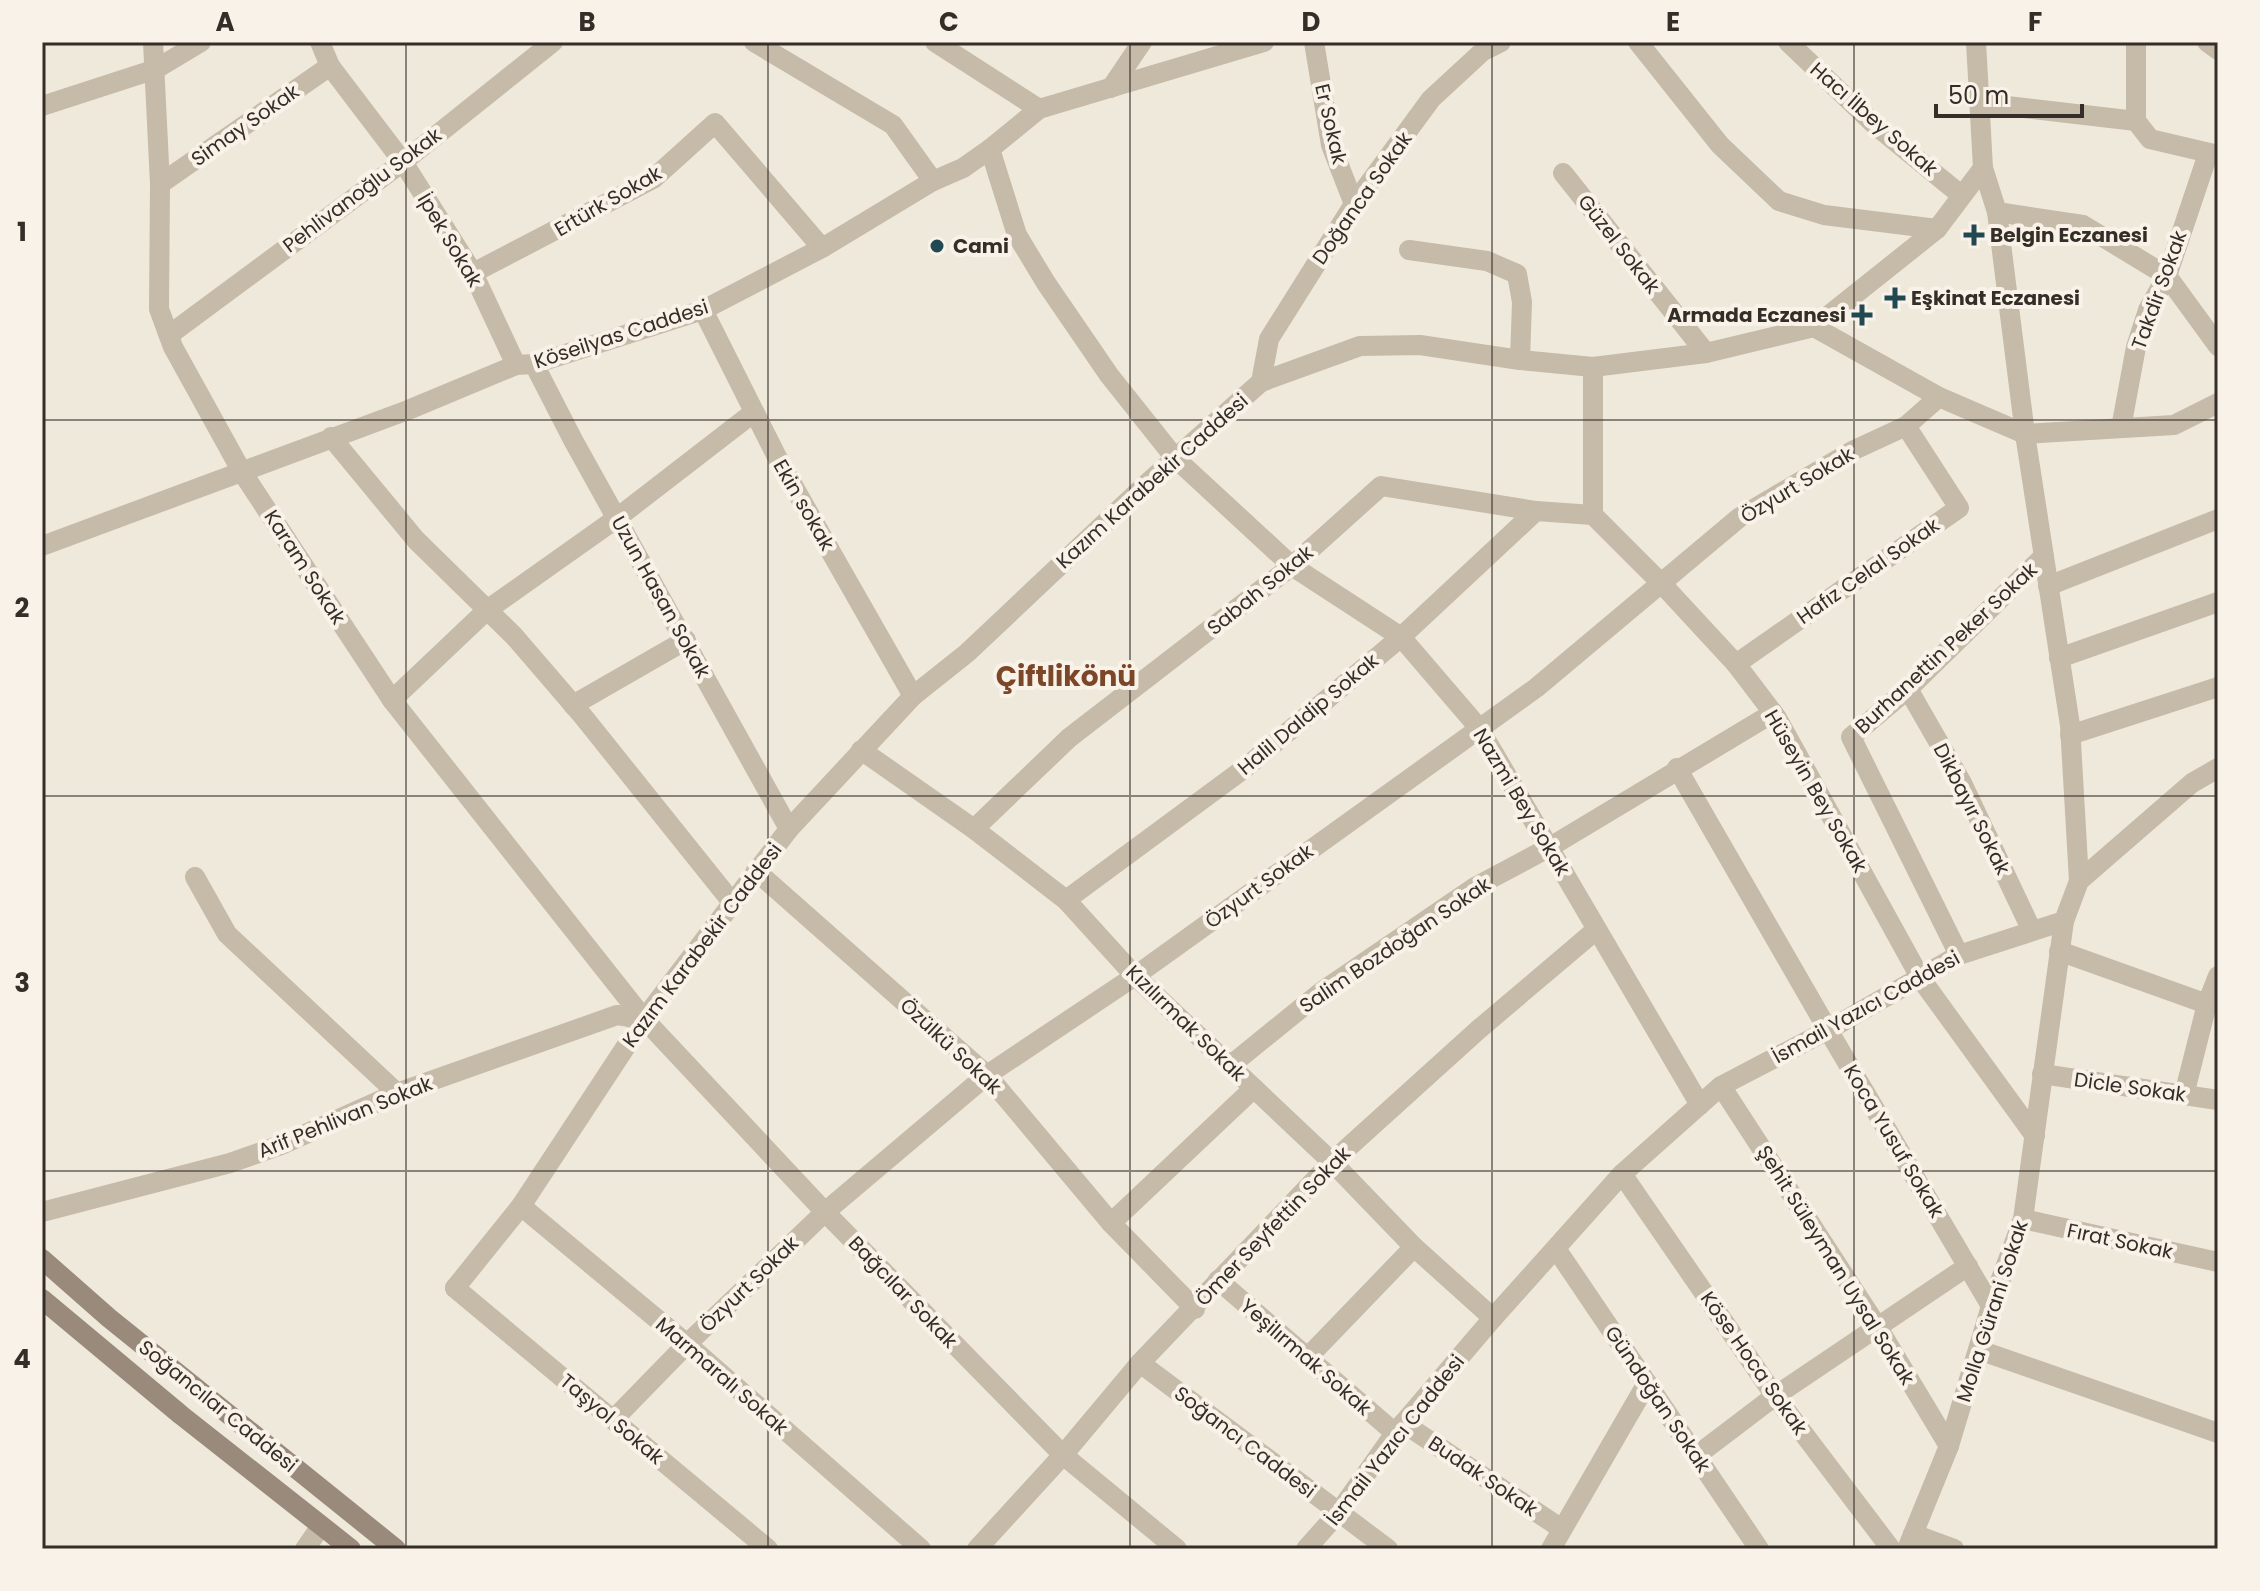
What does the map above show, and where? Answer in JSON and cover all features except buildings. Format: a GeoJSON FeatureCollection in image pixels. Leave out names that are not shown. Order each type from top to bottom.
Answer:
{"type":"FeatureCollection","features":[{"type":"Feature","properties":{"kind":"main road","name":"Soğancılar Caddesi"},"geometry":{"type":"LineString","coordinates":[[42,1259],[109,1318],[396,1549]]}},
{"type":"Feature","properties":{"kind":"main road","name":"Soğancılar Caddesi"},"geometry":{"type":"LineString","coordinates":[[42,1299],[181,1415],[351,1549]]}},
{"type":"Feature","properties":{"kind":"street","name":"Karam Sokak"},"geometry":{"type":"LineString","coordinates":[[153,42],[160,184],[159,309],[173,347],[242,472],[392,700],[644,1019]]}},
{"type":"Feature","properties":{"kind":"street"},"geometry":{"type":"LineString","coordinates":[[42,106],[156,69],[201,42]]}},
{"type":"Feature","properties":{"kind":"street","name":"İpek Sokak"},"geometry":{"type":"LineString","coordinates":[[320,42],[330,66],[403,162],[473,273],[525,365]]}},
{"type":"Feature","properties":{"kind":"street","name":"Pehlivanoğlu Sokak"},"geometry":{"type":"LineString","coordinates":[[169,335],[403,162],[525,51],[553,42]]}},
{"type":"Feature","properties":{"kind":"street"},"geometry":{"type":"LineString","coordinates":[[754,42],[893,125],[933,181]]}},
{"type":"Feature","properties":{"kind":"street"},"geometry":{"type":"LineString","coordinates":[[935,42],[1039,109]]}},
{"type":"Feature","properties":{"kind":"street"},"geometry":{"type":"LineString","coordinates":[[1111,88],[1142,42]]}},
{"type":"Feature","properties":{"kind":"street","name":"Köseilyas Caddesi"},"geometry":{"type":"LineString","coordinates":[[42,546],[525,365],[703,310],[822,248],[933,181],[963,168],[1039,109],[1264,42]]}},
{"type":"Feature","properties":{"kind":"street","name":"Er Sokak"},"geometry":{"type":"LineString","coordinates":[[1314,42],[1331,145],[1354,204]]}},
{"type":"Feature","properties":{"kind":"street"},"geometry":{"type":"LineString","coordinates":[[1638,42],[1720,145],[1779,201],[1824,215],[1937,229]]}},
{"type":"Feature","properties":{"kind":"street","name":"Hacı İlbey Sokak"},"geometry":{"type":"LineString","coordinates":[[1788,42],[1875,125],[1961,195]]}},
{"type":"Feature","properties":{"kind":"street"},"geometry":{"type":"LineString","coordinates":[[1976,42],[1983,168],[1997,212],[2025,434],[2070,735],[2079,881],[2064,921]]}},
{"type":"Feature","properties":{"kind":"street"},"geometry":{"type":"LineString","coordinates":[[2136,42],[2136,121],[2150,139],[2213,155]]}},
{"type":"Feature","properties":{"kind":"street"},"geometry":{"type":"LineString","coordinates":[[2207,42],[2218,50]]}},
{"type":"Feature","properties":{"kind":"street","name":"Doğanca Sokak"},"geometry":{"type":"LineString","coordinates":[[1261,382],[1269,339],[1354,204],[1431,99],[1488,45]]}},
{"type":"Feature","properties":{"kind":"street","name":"Simay Sokak"},"geometry":{"type":"LineString","coordinates":[[160,184],[330,66]]}},
{"type":"Feature","properties":{"kind":"street"},"geometry":{"type":"LineString","coordinates":[[1981,103],[2136,121]]}},
{"type":"Feature","properties":{"kind":"street","name":"Ertürk Sokak"},"geometry":{"type":"LineString","coordinates":[[473,273],[653,179],[715,123],[822,248]]}},
{"type":"Feature","properties":{"kind":"street","name":"Nazmi Bey Sokak"},"geometry":{"type":"LineString","coordinates":[[990,149],[1017,235],[1109,375],[1175,458],[1292,566],[1401,637],[1479,728],[1700,1105]]}},
{"type":"Feature","properties":{"kind":"street","name":"Takdir Sokak"},"geometry":{"type":"LineString","coordinates":[[2121,428],[2136,347],[2148,310],[2167,276],[2213,155]]}},
{"type":"Feature","properties":{"kind":"street","name":"Kazım Karabekir Caddesi"},"geometry":{"type":"LineString","coordinates":[[455,1288],[521,1206],[644,1019],[731,901],[789,829],[913,696],[967,653],[1175,458],[1261,382],[1360,346],[1420,345],[1593,367],[1706,353],[1814,327],[1937,229],[1983,168]]}},
{"type":"Feature","properties":{"kind":"street","name":"Güzel Sokak"},"geometry":{"type":"LineString","coordinates":[[1563,173],[1706,353]]}},
{"type":"Feature","properties":{"kind":"street"},"geometry":{"type":"LineString","coordinates":[[1997,212],[2083,225],[2167,276],[2218,346]]}},
{"type":"Feature","properties":{"kind":"street"},"geometry":{"type":"LineString","coordinates":[[1409,250],[1487,261],[1517,274],[1522,302],[1520,360]]}},
{"type":"Feature","properties":{"kind":"street","name":"Ekin sokak"},"geometry":{"type":"LineString","coordinates":[[703,310],[753,413],[913,696]]}},
{"type":"Feature","properties":{"kind":"street"},"geometry":{"type":"LineString","coordinates":[[1814,327],[1939,397],[2025,434],[2174,425],[2218,403]]}},
{"type":"Feature","properties":{"kind":"street","name":"Uzun Hasan Sokak"},"geometry":{"type":"LineString","coordinates":[[525,365],[617,518],[789,829]]}},
{"type":"Feature","properties":{"kind":"street"},"geometry":{"type":"LineString","coordinates":[[1593,367],[1593,515]]}},
{"type":"Feature","properties":{"kind":"street","name":"Özyurt Sokak"},"geometry":{"type":"LineString","coordinates":[[613,1420],[687,1344],[825,1212],[987,1075],[1135,976],[1536,688],[1740,517],[1852,451],[1906,426],[1939,397]]}},
{"type":"Feature","properties":{"kind":"street"},"geometry":{"type":"LineString","coordinates":[[392,700],[487,610],[617,518],[753,413]]}},
{"type":"Feature","properties":{"kind":"street","name":"Hafız Celal Sokak"},"geometry":{"type":"LineString","coordinates":[[1736,664],[1959,508],[1906,426]]}},
{"type":"Feature","properties":{"kind":"street"},"geometry":{"type":"LineString","coordinates":[[331,437],[416,540],[514,636],[731,901]]}},
{"type":"Feature","properties":{"kind":"street","name":"Sabah Sokak"},"geometry":{"type":"LineString","coordinates":[[974,829],[1069,738],[1292,566],[1381,486],[1536,511],[1593,515]]}},
{"type":"Feature","properties":{"kind":"street","name":"Halil Daldip Sokak"},"geometry":{"type":"LineString","coordinates":[[1066,900],[1245,768],[1401,637],[1536,511]]}},
{"type":"Feature","properties":{"kind":"street","name":"Hüseyin Bey Sokak"},"geometry":{"type":"LineString","coordinates":[[1593,515],[1736,664],[1773,713],[1921,979],[2035,1136]]}},
{"type":"Feature","properties":{"kind":"street"},"geometry":{"type":"LineString","coordinates":[[2048,586],[2218,519]]}},
{"type":"Feature","properties":{"kind":"street","name":"Burhanettin Peker Sokak"},"geometry":{"type":"LineString","coordinates":[[1959,955],[1851,737],[1908,689],[2044,556]]}},
{"type":"Feature","properties":{"kind":"street"},"geometry":{"type":"LineString","coordinates":[[2059,658],[2218,602]]}},
{"type":"Feature","properties":{"kind":"street"},"geometry":{"type":"LineString","coordinates":[[573,705],[686,640]]}},
{"type":"Feature","properties":{"kind":"street"},"geometry":{"type":"LineString","coordinates":[[2070,735],[2218,687]]}},
{"type":"Feature","properties":{"kind":"street","name":"Dikbayır Sokak"},"geometry":{"type":"LineString","coordinates":[[1908,689],[1962,783],[2032,931]]}},
{"type":"Feature","properties":{"kind":"street","name":"Salim Bozdoğan Sokak"},"geometry":{"type":"LineString","coordinates":[[1231,1065],[1321,992],[1475,887],[1550,847],[1773,713]]}},
{"type":"Feature","properties":{"kind":"street","name":"Kızılırmak Sokak"},"geometry":{"type":"LineString","coordinates":[[861,750],[974,829],[1066,900],[1135,976],[1332,1162],[1414,1247],[1493,1318]]}},
{"type":"Feature","properties":{"kind":"street","name":"Koca Yusuf Sokak"},"geometry":{"type":"LineString","coordinates":[[1677,768],[1991,1306]]}},
{"type":"Feature","properties":{"kind":"street"},"geometry":{"type":"LineString","coordinates":[[2079,881],[2192,783],[2218,768]]}},
{"type":"Feature","properties":{"kind":"street","name":"Özülkü Sokak"},"geometry":{"type":"LineString","coordinates":[[756,871],[987,1075],[1111,1223],[1195,1309]]}},
{"type":"Feature","properties":{"kind":"street"},"geometry":{"type":"LineString","coordinates":[[195,877],[227,934],[397,1093]]}},
{"type":"Feature","properties":{"kind":"street","name":"İsmail Yazıcı Caddesi"},"geometry":{"type":"LineString","coordinates":[[1306,1549],[1339,1512],[1399,1428],[1622,1174],[1721,1086],[1921,979],[1959,955],[2064,921]]}},
{"type":"Feature","properties":{"kind":"street","name":"Molla Gürani Sokak"},"geometry":{"type":"LineString","coordinates":[[1910,1541],[1949,1446],[1991,1306],[2023,1219],[2064,921]]}},
{"type":"Feature","properties":{"kind":"street","name":"Ömer Seyfettin Sokak"},"geometry":{"type":"LineString","coordinates":[[977,1549],[1063,1455],[1140,1363],[1195,1309],[1218,1280],[1332,1162],[1478,1030],[1596,930]]}},
{"type":"Feature","properties":{"kind":"street"},"geometry":{"type":"LineString","coordinates":[[2059,951],[2207,1004]]}},
{"type":"Feature","properties":{"kind":"street"},"geometry":{"type":"LineString","coordinates":[[2184,1095],[2207,1004],[2218,976]]}},
{"type":"Feature","properties":{"kind":"street","name":"Arif Pehlivan Sokak"},"geometry":{"type":"LineString","coordinates":[[42,1212],[230,1163],[281,1145],[397,1093],[617,1015],[644,1019]]}},
{"type":"Feature","properties":{"kind":"street","name":"Bağcılar Sokak"},"geometry":{"type":"LineString","coordinates":[[644,1019],[825,1212],[1063,1455],[1177,1549]]}},
{"type":"Feature","properties":{"kind":"street","name":"Dicle Sokak"},"geometry":{"type":"LineString","coordinates":[[2042,1074],[2218,1100]]}},
{"type":"Feature","properties":{"kind":"street","name":"Şehit Süleyman Uysal Sokak"},"geometry":{"type":"LineString","coordinates":[[1721,1086],[1877,1326],[1949,1446]]}},
{"type":"Feature","properties":{"kind":"street"},"geometry":{"type":"LineString","coordinates":[[1111,1223],[1254,1088]]}},
{"type":"Feature","properties":{"kind":"street","name":"Köse Hoca Sokak"},"geometry":{"type":"LineString","coordinates":[[1622,1174],[1775,1396],[1891,1549]]}},
{"type":"Feature","properties":{"kind":"street","name":"Marmaralı Sokak"},"geometry":{"type":"LineString","coordinates":[[521,1206],[687,1344],[921,1549]]}},
{"type":"Feature","properties":{"kind":"street","name":"Fırat Sokak"},"geometry":{"type":"LineString","coordinates":[[2023,1219],[2218,1262]]}},
{"type":"Feature","properties":{"kind":"street"},"geometry":{"type":"LineString","coordinates":[[1307,1358],[1414,1247]]}},
{"type":"Feature","properties":{"kind":"street","name":"Gündoğan Sokak"},"geometry":{"type":"LineString","coordinates":[[1557,1250],[1759,1549]]}},
{"type":"Feature","properties":{"kind":"street"},"geometry":{"type":"LineString","coordinates":[[1696,1456],[1775,1396],[1968,1266]]}},
{"type":"Feature","properties":{"kind":"street","name":"Yeşilırmak Sokak"},"geometry":{"type":"LineString","coordinates":[[1218,1280],[1307,1358],[1399,1428]]}},
{"type":"Feature","properties":{"kind":"street","name":"Taşyol Sokak"},"geometry":{"type":"LineString","coordinates":[[455,1288],[768,1549]]}},
{"type":"Feature","properties":{"kind":"street"},"geometry":{"type":"LineString","coordinates":[[1979,1350],[2218,1433]]}},
{"type":"Feature","properties":{"kind":"street","name":"Soğancı Caddesi"},"geometry":{"type":"LineString","coordinates":[[1140,1363],[1388,1549]]}},
{"type":"Feature","properties":{"kind":"street"},"geometry":{"type":"LineString","coordinates":[[1551,1549],[1647,1383]]}},
{"type":"Feature","properties":{"kind":"street","name":"Budak Sokak"},"geometry":{"type":"LineString","coordinates":[[1399,1428],[1562,1529]]}},
{"type":"Feature","properties":{"kind":"street"},"geometry":{"type":"LineString","coordinates":[[305,1549],[321,1526]]}},
{"type":"Feature","properties":{"kind":"street"},"geometry":{"type":"LineString","coordinates":[[1910,1541],[1954,1549]]}},
{"type":"Feature","properties":{"kind":"place","name":"Belgin Eczanesi"},"geometry":{"type":"Point","coordinates":[1974,235]}},
{"type":"Feature","properties":{"kind":"place","name":"Cami"},"geometry":{"type":"Point","coordinates":[937,246]}},
{"type":"Feature","properties":{"kind":"place","name":"Eşkinat Eczanesi"},"geometry":{"type":"Point","coordinates":[1895,298]}},
{"type":"Feature","properties":{"kind":"place","name":"Armada Eczanesi"},"geometry":{"type":"Point","coordinates":[1862,315]}},
{"type":"Feature","properties":{"kind":"district","name":"Çiftlikönü"},"geometry":{"type":"Point","coordinates":[1066,676]}}]}
